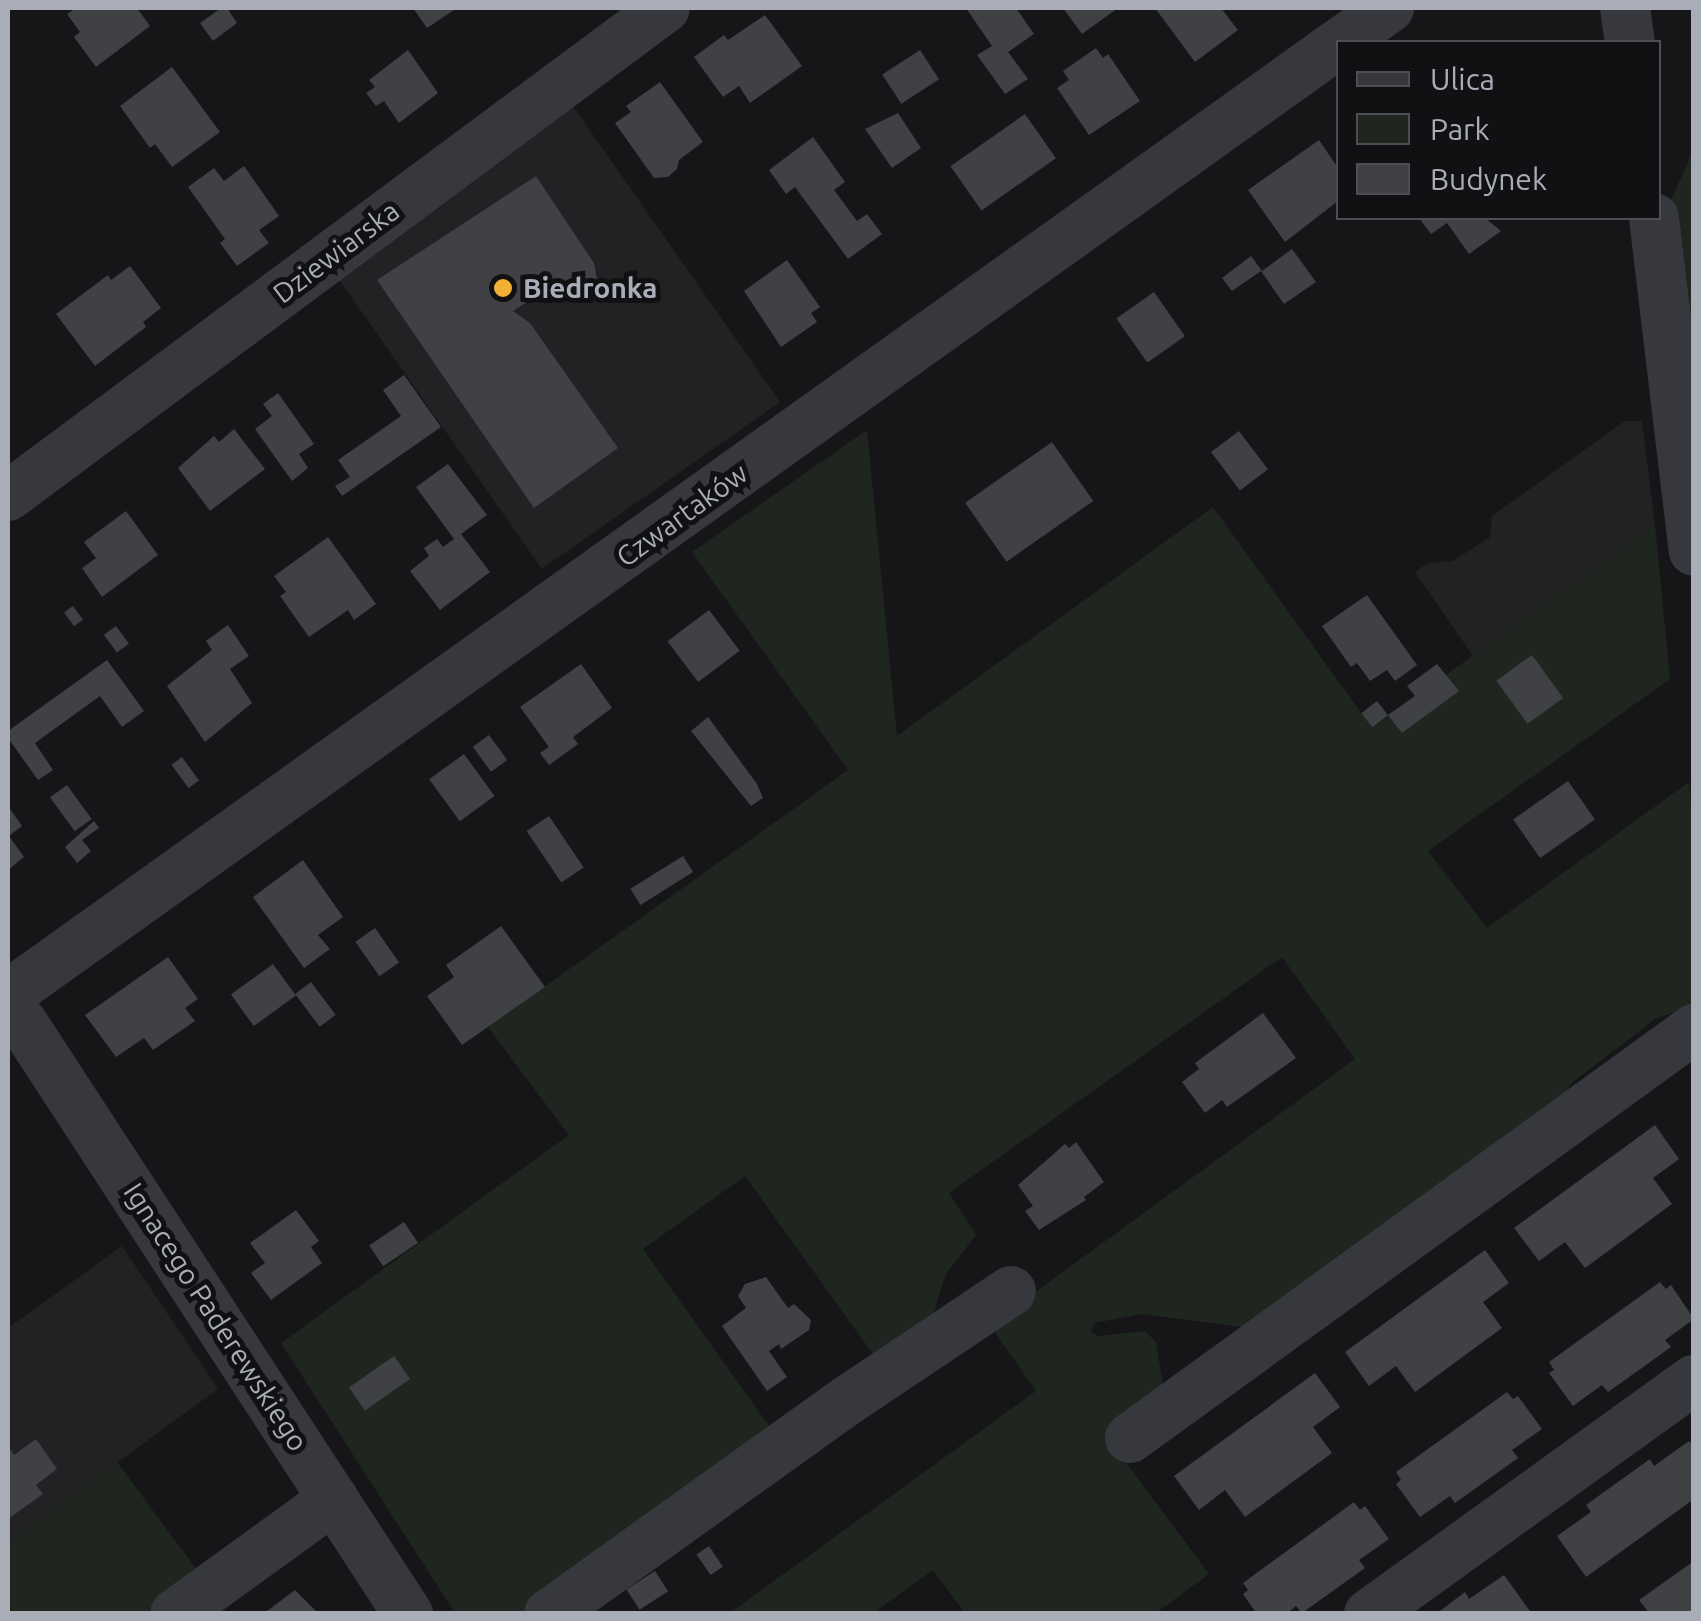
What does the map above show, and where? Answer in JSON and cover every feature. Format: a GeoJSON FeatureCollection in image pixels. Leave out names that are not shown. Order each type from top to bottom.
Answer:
{"type":"FeatureCollection","features":[{"type":"Feature","properties":{"kind":"street","name":"Dziewiarska"},"geometry":{"type":"LineString","coordinates":[[8,496],[665,8]]}},
{"type":"Feature","properties":{"kind":"street","name":"Czwartaków"},"geometry":{"type":"LineString","coordinates":[[1344,40],[1390,8]]}},
{"type":"Feature","properties":{"kind":"street"},"geometry":{"type":"LineString","coordinates":[[1625,8],[1630,40]]}},
{"type":"Feature","properties":{"kind":"street","name":"Czwartaków"},"geometry":{"type":"LineString","coordinates":[[15,1003],[1336,46]]}},
{"type":"Feature","properties":{"kind":"street"},"geometry":{"type":"LineString","coordinates":[[1654,220],[1694,552]]}},
{"type":"Feature","properties":{"kind":"street","name":"Ignacego Paderewskiego"},"geometry":{"type":"LineString","coordinates":[[15,1003],[408,1614]]}},
{"type":"Feature","properties":{"kind":"street"},"geometry":{"type":"LineString","coordinates":[[1130,1438],[1694,1029]]}},
{"type":"Feature","properties":{"kind":"street"},"geometry":{"type":"LineString","coordinates":[[549,1614],[848,1400],[1011,1291]]}},
{"type":"Feature","properties":{"kind":"street"},"geometry":{"type":"LineString","coordinates":[[1370,1614],[1694,1380]]}},
{"type":"Feature","properties":{"kind":"street"},"geometry":{"type":"LineString","coordinates":[[176,1614],[334,1499]]}},
{"type":"Feature","properties":{"kind":"shaded area"},"geometry":{"type":"Polygon","coordinates":[[[568,99],[780,402],[542,569],[330,266],[568,99]]]}},
{"type":"Feature","properties":{"kind":"shaded area"},"geometry":{"type":"Polygon","coordinates":[[[1625,421],[1642,421],[1655,525],[1473,656],[1415,572],[1428,563],[1453,561],[1490,537],[1492,516],[1625,421]]]}},
{"type":"Feature","properties":{"kind":"shaded area"},"geometry":{"type":"Polygon","coordinates":[[[122,1246],[218,1389],[8,1542],[8,1328],[122,1246]]]}},
{"type":"Feature","properties":{"kind":"green space"},"geometry":{"type":"Polygon","coordinates":[[[1693,151],[1693,384],[1671,200],[1693,151]]]}},
{"type":"Feature","properties":{"kind":"green space"},"geometry":{"type":"Polygon","coordinates":[[[867,430],[897,736],[1213,507],[1372,728],[1655,525],[1670,679],[1428,851],[1487,928],[1689,782],[1694,842],[1693,1014],[1676,1012],[1655,1019],[1569,1085],[1569,1093],[1242,1327],[1142,1314],[1094,1323],[1091,1332],[1098,1336],[1145,1331],[1156,1342],[1163,1385],[1109,1440],[1209,1574],[1156,1613],[965,1613],[933,1570],[873,1613],[730,1613],[1036,1391],[990,1325],[1355,1059],[1282,957],[949,1193],[976,1235],[946,1274],[932,1317],[875,1357],[745,1176],[643,1249],[774,1433],[525,1613],[455,1613],[281,1343],[569,1135],[488,1027],[848,770],[692,552],[867,430]]]}},
{"type":"Feature","properties":{"kind":"green space"},"geometry":{"type":"Polygon","coordinates":[[[117,1462],[200,1574],[146,1613],[8,1613],[8,1542],[117,1462]]]}},
{"type":"Feature","properties":{"kind":"building"},"geometry":{"type":"Polygon","coordinates":[[[76,8],[137,8],[150,26],[96,67],[74,37],[80,32],[67,14],[76,8]]]}},
{"type":"Feature","properties":{"kind":"building"},"geometry":{"type":"Polygon","coordinates":[[[227,8],[237,23],[213,41],[200,23],[227,8]]]}},
{"type":"Feature","properties":{"kind":"building"},"geometry":{"type":"Polygon","coordinates":[[[413,8],[457,8],[427,28],[413,8]]]}},
{"type":"Feature","properties":{"kind":"building"},"geometry":{"type":"Polygon","coordinates":[[[966,8],[1016,8],[1034,34],[1008,52],[1028,79],[1005,94],[977,55],[992,46],[966,8]]]}},
{"type":"Feature","properties":{"kind":"building"},"geometry":{"type":"Polygon","coordinates":[[[1063,8],[1118,8],[1082,34],[1063,8]]]}},
{"type":"Feature","properties":{"kind":"building"},"geometry":{"type":"Polygon","coordinates":[[[1155,8],[1221,8],[1238,30],[1195,62],[1155,8]]]}},
{"type":"Feature","properties":{"kind":"building"},"geometry":{"type":"Polygon","coordinates":[[[765,15],[802,66],[750,103],[739,86],[723,97],[694,57],[724,35],[728,40],[765,15]]]}},
{"type":"Feature","properties":{"kind":"building"},"geometry":{"type":"Polygon","coordinates":[[[1096,48],[1103,58],[1108,54],[1140,101],[1089,135],[1057,88],[1069,80],[1063,71],[1096,48]]]}},
{"type":"Feature","properties":{"kind":"building"},"geometry":{"type":"Polygon","coordinates":[[[408,50],[438,93],[399,123],[384,101],[376,106],[366,93],[375,87],[369,80],[408,50]]]}},
{"type":"Feature","properties":{"kind":"building"},"geometry":{"type":"Polygon","coordinates":[[[920,50],[939,79],[901,104],[882,75],[920,50]]]}},
{"type":"Feature","properties":{"kind":"building"},"geometry":{"type":"Polygon","coordinates":[[[172,67],[220,132],[172,167],[155,144],[150,148],[120,106],[172,67]]]}},
{"type":"Feature","properties":{"kind":"building"},"geometry":{"type":"Polygon","coordinates":[[[660,82],[703,142],[679,160],[677,169],[668,177],[654,178],[615,123],[631,112],[626,106],[660,82]]]}},
{"type":"Feature","properties":{"kind":"building"},"geometry":{"type":"Polygon","coordinates":[[[898,113],[921,148],[892,168],[865,129],[898,113]]]}},
{"type":"Feature","properties":{"kind":"building"},"geometry":{"type":"Polygon","coordinates":[[[1025,114],[1056,158],[981,210],[950,166],[1025,114]]]}},
{"type":"Feature","properties":{"kind":"building"},"geometry":{"type":"Polygon","coordinates":[[[813,137],[845,182],[834,190],[857,221],[867,214],[882,234],[848,259],[795,187],[786,194],[769,170],[813,137]]]}},
{"type":"Feature","properties":{"kind":"building"},"geometry":{"type":"Polygon","coordinates":[[[1319,140],[1336,165],[1336,203],[1285,242],[1248,190],[1319,140]]]}},
{"type":"Feature","properties":{"kind":"building"},"geometry":{"type":"Polygon","coordinates":[[[244,166],[279,216],[259,230],[269,243],[237,266],[220,243],[225,239],[188,187],[214,168],[224,181],[244,166]]]}},
{"type":"Feature","properties":{"kind":"building"},"geometry":{"type":"Polygon","coordinates":[[[536,176],[594,263],[597,279],[589,290],[577,295],[558,282],[513,311],[530,323],[618,448],[534,508],[377,280],[536,176]]]}},
{"type":"Feature","properties":{"kind":"building"},"geometry":{"type":"Polygon","coordinates":[[[1420,220],[1487,220],[1501,231],[1469,254],[1447,223],[1431,234],[1420,220]]]}},
{"type":"Feature","properties":{"kind":"building"},"geometry":{"type":"Polygon","coordinates":[[[1292,249],[1316,282],[1284,304],[1261,271],[1232,291],[1222,278],[1251,256],[1262,271],[1292,249]]]}},
{"type":"Feature","properties":{"kind":"building"},"geometry":{"type":"Polygon","coordinates":[[[787,260],[820,307],[811,313],[817,322],[781,347],[744,291],[787,260]]]}},
{"type":"Feature","properties":{"kind":"building"},"geometry":{"type":"Polygon","coordinates":[[[130,266],[161,308],[143,322],[146,327],[95,366],[56,314],[108,275],[111,280],[130,266]]]}},
{"type":"Feature","properties":{"kind":"building"},"geometry":{"type":"Polygon","coordinates":[[[1154,292],[1185,336],[1147,363],[1116,318],[1154,292]]]}},
{"type":"Feature","properties":{"kind":"building"},"geometry":{"type":"Polygon","coordinates":[[[404,375],[441,427],[342,496],[335,486],[350,477],[338,460],[401,416],[383,390],[404,375]]]}},
{"type":"Feature","properties":{"kind":"building"},"geometry":{"type":"Polygon","coordinates":[[[278,393],[314,444],[299,454],[308,468],[292,481],[255,429],[272,416],[263,404],[278,393]]]}},
{"type":"Feature","properties":{"kind":"building"},"geometry":{"type":"Polygon","coordinates":[[[234,429],[265,469],[210,511],[178,468],[214,436],[219,442],[234,429]]]}},
{"type":"Feature","properties":{"kind":"building"},"geometry":{"type":"Polygon","coordinates":[[[1239,431],[1268,469],[1240,490],[1211,452],[1239,431]]]}},
{"type":"Feature","properties":{"kind":"building"},"geometry":{"type":"Polygon","coordinates":[[[1052,442],[1093,501],[1006,562],[965,503],[1052,442]]]}},
{"type":"Feature","properties":{"kind":"building"},"geometry":{"type":"Polygon","coordinates":[[[448,464],[487,515],[461,534],[490,572],[440,610],[410,571],[429,556],[424,548],[437,539],[443,547],[454,539],[416,487],[448,464]]]}},
{"type":"Feature","properties":{"kind":"building"},"geometry":{"type":"Polygon","coordinates":[[[126,511],[158,555],[102,597],[82,568],[96,558],[84,542],[126,511]]]}},
{"type":"Feature","properties":{"kind":"building"},"geometry":{"type":"Polygon","coordinates":[[[328,537],[376,604],[354,620],[348,610],[309,637],[280,596],[286,592],[274,576],[328,537]]]}},
{"type":"Feature","properties":{"kind":"building"},"geometry":{"type":"Polygon","coordinates":[[[1367,595],[1417,665],[1395,681],[1387,670],[1370,681],[1357,663],[1351,667],[1322,626],[1367,595]]]}},
{"type":"Feature","properties":{"kind":"building"},"geometry":{"type":"Polygon","coordinates":[[[73,606],[83,620],[74,626],[64,612],[73,606]]]}},
{"type":"Feature","properties":{"kind":"building"},"geometry":{"type":"Polygon","coordinates":[[[709,610],[740,651],[698,682],[667,641],[709,610]]]}},
{"type":"Feature","properties":{"kind":"building"},"geometry":{"type":"Polygon","coordinates":[[[228,625],[249,656],[230,669],[252,703],[205,742],[167,686],[212,650],[206,641],[228,625]]]}},
{"type":"Feature","properties":{"kind":"building"},"geometry":{"type":"Polygon","coordinates":[[[116,626],[129,644],[117,653],[104,635],[116,626]]]}},
{"type":"Feature","properties":{"kind":"building"},"geometry":{"type":"Polygon","coordinates":[[[1532,655],[1563,698],[1528,724],[1496,681],[1532,655]]]}},
{"type":"Feature","properties":{"kind":"building"},"geometry":{"type":"Polygon","coordinates":[[[107,660],[144,711],[122,727],[100,696],[35,743],[53,770],[38,780],[8,738],[8,731],[107,660]]]}},
{"type":"Feature","properties":{"kind":"building"},"geometry":{"type":"Polygon","coordinates":[[[581,664],[612,708],[573,737],[578,744],[549,765],[540,753],[549,747],[520,707],[581,664]]]}},
{"type":"Feature","properties":{"kind":"building"},"geometry":{"type":"Polygon","coordinates":[[[1437,664],[1459,691],[1402,733],[1388,715],[1415,696],[1407,686],[1437,664]]]}},
{"type":"Feature","properties":{"kind":"building"},"geometry":{"type":"Polygon","coordinates":[[[1377,701],[1388,715],[1372,727],[1361,713],[1377,701]]]}},
{"type":"Feature","properties":{"kind":"building"},"geometry":{"type":"Polygon","coordinates":[[[708,717],[757,784],[763,798],[751,806],[691,731],[708,717]]]}},
{"type":"Feature","properties":{"kind":"building"},"geometry":{"type":"Polygon","coordinates":[[[489,735],[507,760],[491,772],[473,747],[489,735]]]}},
{"type":"Feature","properties":{"kind":"building"},"geometry":{"type":"Polygon","coordinates":[[[464,754],[495,796],[460,821],[429,779],[464,754]]]}},
{"type":"Feature","properties":{"kind":"building"},"geometry":{"type":"Polygon","coordinates":[[[182,757],[199,780],[189,788],[171,765],[182,757]]]}},
{"type":"Feature","properties":{"kind":"building"},"geometry":{"type":"Polygon","coordinates":[[[1568,781],[1595,820],[1540,858],[1513,819],[1568,781]]]}},
{"type":"Feature","properties":{"kind":"building"},"geometry":{"type":"Polygon","coordinates":[[[67,785],[92,819],[75,831],[50,797],[67,785]]]}},
{"type":"Feature","properties":{"kind":"building"},"geometry":{"type":"Polygon","coordinates":[[[8,806],[22,826],[9,836],[24,857],[8,870],[8,806]]]}},
{"type":"Feature","properties":{"kind":"building"},"geometry":{"type":"Polygon","coordinates":[[[549,816],[584,867],[561,882],[527,831],[549,816]]]}},
{"type":"Feature","properties":{"kind":"building"},"geometry":{"type":"Polygon","coordinates":[[[94,821],[99,828],[82,840],[91,851],[77,863],[65,847],[94,821]]]}},
{"type":"Feature","properties":{"kind":"building"},"geometry":{"type":"Polygon","coordinates":[[[683,856],[693,872],[640,905],[630,889],[683,856]]]}},
{"type":"Feature","properties":{"kind":"building"},"geometry":{"type":"Polygon","coordinates":[[[303,860],[343,917],[318,935],[330,949],[304,968],[253,897],[303,860]]]}},
{"type":"Feature","properties":{"kind":"building"},"geometry":{"type":"Polygon","coordinates":[[[501,926],[545,987],[462,1045],[427,996],[454,977],[446,965],[501,926]]]}},
{"type":"Feature","properties":{"kind":"building"},"geometry":{"type":"Polygon","coordinates":[[[375,928],[399,962],[379,976],[355,942],[375,928]]]}},
{"type":"Feature","properties":{"kind":"building"},"geometry":{"type":"Polygon","coordinates":[[[168,957],[198,999],[185,1008],[195,1021],[153,1050],[144,1038],[116,1057],[85,1015],[168,957]]]}},
{"type":"Feature","properties":{"kind":"building"},"geometry":{"type":"Polygon","coordinates":[[[273,964],[296,996],[254,1026],[231,995],[273,964]]]}},
{"type":"Feature","properties":{"kind":"building"},"geometry":{"type":"Polygon","coordinates":[[[311,982],[336,1015],[320,1027],[295,994],[311,982]]]}},
{"type":"Feature","properties":{"kind":"building"},"geometry":{"type":"Polygon","coordinates":[[[1263,1013],[1296,1058],[1227,1107],[1222,1100],[1205,1113],[1182,1082],[1199,1069],[1195,1063],[1263,1013]]]}},
{"type":"Feature","properties":{"kind":"building"},"geometry":{"type":"Polygon","coordinates":[[[1655,1125],[1679,1159],[1653,1178],[1672,1204],[1585,1268],[1565,1242],[1539,1261],[1514,1228],[1655,1125]]]}},
{"type":"Feature","properties":{"kind":"building"},"geometry":{"type":"Polygon","coordinates":[[[1076,1142],[1104,1182],[1084,1197],[1086,1200],[1039,1230],[1025,1211],[1033,1206],[1018,1185],[1065,1144],[1069,1148],[1076,1142]]]}},
{"type":"Feature","properties":{"kind":"building"},"geometry":{"type":"Polygon","coordinates":[[[296,1210],[319,1241],[311,1247],[322,1263],[271,1300],[251,1273],[265,1263],[250,1243],[296,1210]]]}},
{"type":"Feature","properties":{"kind":"building"},"geometry":{"type":"Polygon","coordinates":[[[404,1222],[418,1243],[383,1266],[369,1245],[404,1222]]]}},
{"type":"Feature","properties":{"kind":"building"},"geometry":{"type":"Polygon","coordinates":[[[1485,1250],[1509,1283],[1483,1302],[1502,1328],[1415,1392],[1396,1366],[1369,1386],[1345,1352],[1485,1250]]]}},
{"type":"Feature","properties":{"kind":"building"},"geometry":{"type":"Polygon","coordinates":[[[766,1277],[788,1308],[794,1304],[811,1320],[809,1330],[781,1349],[779,1344],[769,1351],[787,1377],[767,1391],[722,1326],[746,1308],[738,1296],[745,1284],[766,1277]]]}},
{"type":"Feature","properties":{"kind":"building"},"geometry":{"type":"Polygon","coordinates":[[[1660,1282],[1666,1289],[1671,1285],[1694,1319],[1665,1340],[1671,1347],[1608,1392],[1602,1385],[1573,1406],[1549,1373],[1554,1370],[1549,1362],[1660,1282]]]}},
{"type":"Feature","properties":{"kind":"building"},"geometry":{"type":"Polygon","coordinates":[[[394,1356],[410,1379],[365,1410],[349,1388],[394,1356]]]}},
{"type":"Feature","properties":{"kind":"building"},"geometry":{"type":"Polygon","coordinates":[[[1315,1373],[1340,1407],[1313,1427],[1332,1453],[1245,1517],[1225,1490],[1199,1510],[1174,1476],[1315,1373]]]}},
{"type":"Feature","properties":{"kind":"building"},"geometry":{"type":"Polygon","coordinates":[[[1507,1392],[1513,1399],[1518,1396],[1542,1429],[1512,1450],[1518,1458],[1455,1503],[1450,1496],[1420,1517],[1396,1484],[1401,1480],[1396,1472],[1507,1392]]]}},
{"type":"Feature","properties":{"kind":"building"},"geometry":{"type":"Polygon","coordinates":[[[36,1439],[57,1469],[36,1485],[43,1494],[8,1519],[8,1446],[14,1455],[36,1439]]]}},
{"type":"Feature","properties":{"kind":"building"},"geometry":{"type":"Polygon","coordinates":[[[1689,1441],[1694,1448],[1694,1499],[1586,1577],[1557,1536],[1591,1512],[1586,1505],[1650,1459],[1654,1466],[1689,1441]]]}},
{"type":"Feature","properties":{"kind":"building"},"geometry":{"type":"Polygon","coordinates":[[[1354,1502],[1360,1510],[1365,1506],[1389,1539],[1359,1560],[1365,1568],[1302,1613],[1296,1606],[1286,1614],[1257,1614],[1243,1594],[1248,1590],[1243,1583],[1354,1502]]]}},
{"type":"Feature","properties":{"kind":"building"},"geometry":{"type":"Polygon","coordinates":[[[709,1546],[723,1567],[711,1575],[697,1554],[709,1546]]]}},
{"type":"Feature","properties":{"kind":"building"},"geometry":{"type":"Polygon","coordinates":[[[1694,1561],[1694,1614],[1650,1614],[1639,1600],[1694,1561]]]}},
{"type":"Feature","properties":{"kind":"building"},"geometry":{"type":"Polygon","coordinates":[[[655,1571],[668,1591],[640,1610],[626,1590],[655,1571]]]}},
{"type":"Feature","properties":{"kind":"building"},"geometry":{"type":"Polygon","coordinates":[[[1504,1575],[1532,1614],[1436,1614],[1465,1592],[1469,1599],[1504,1575]]]}},
{"type":"Feature","properties":{"kind":"building"},"geometry":{"type":"Polygon","coordinates":[[[295,1590],[319,1614],[263,1614],[295,1590]]]}},
{"type":"Feature","properties":{"kind":"place","name":"Biedronka"},"geometry":{"type":"Point","coordinates":[503,288]}}]}
